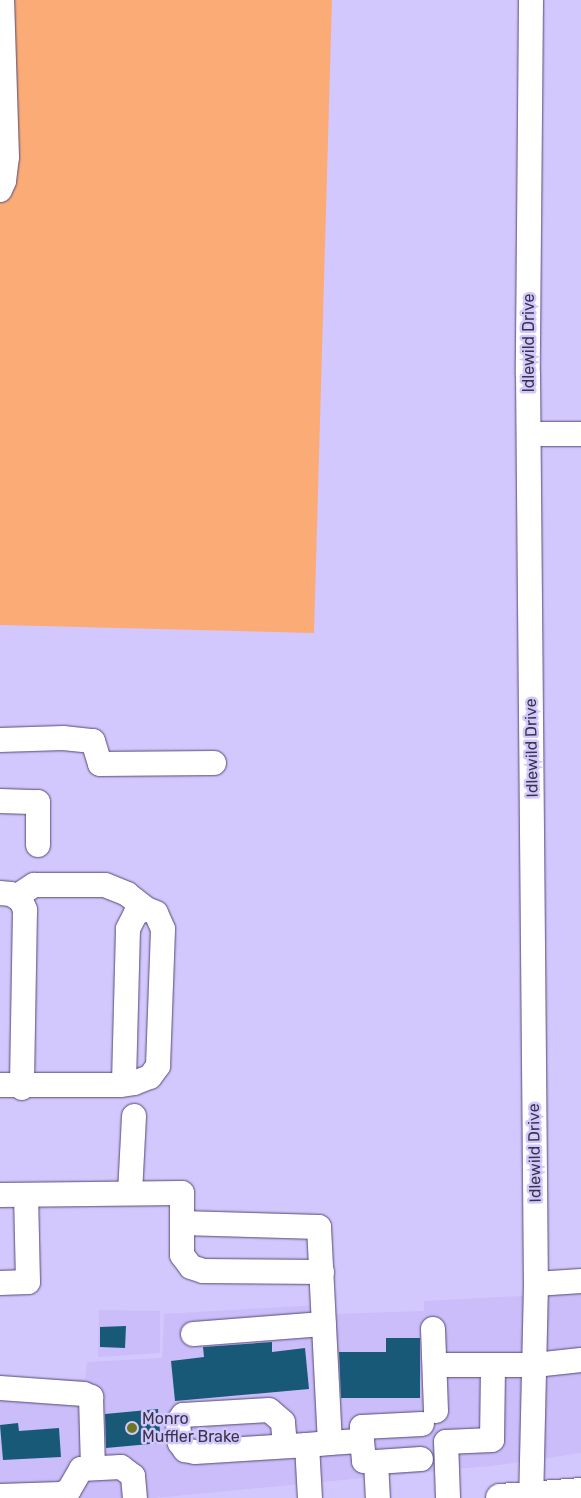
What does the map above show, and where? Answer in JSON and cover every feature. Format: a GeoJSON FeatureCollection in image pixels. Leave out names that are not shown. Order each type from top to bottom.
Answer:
{"type":"FeatureCollection","features":[{"type":"Feature","properties":{"kind":"main road"},"geometry":{"type":"LineString","coordinates":[[500,1498],[581,1492]]}},
{"type":"Feature","properties":{"kind":"street"},"geometry":{"type":"LineString","coordinates":[[0,190],[7,157],[2,0]]}},
{"type":"Feature","properties":{"kind":"street","name":"Idlewild Drive"},"geometry":{"type":"LineString","coordinates":[[531,0],[529,434],[536,1284],[535,1366],[530,1450],[531,1497]]}},
{"type":"Feature","properties":{"kind":"street"},"geometry":{"type":"LineString","coordinates":[[529,434],[581,434]]}},
{"type":"Feature","properties":{"kind":"street"},"geometry":{"type":"LineString","coordinates":[[0,740],[63,738],[93,741],[100,764],[214,763]]}},
{"type":"Feature","properties":{"kind":"street"},"geometry":{"type":"LineString","coordinates":[[0,802],[38,802],[38,845]]}},
{"type":"Feature","properties":{"kind":"street"},"geometry":{"type":"LineString","coordinates":[[34,885],[105,885],[127,894],[146,909],[156,913],[163,929],[158,1066],[150,1077],[124,1084],[11,1086],[25,910],[8,895],[34,885]]}},
{"type":"Feature","properties":{"kind":"street"},"geometry":{"type":"LineString","coordinates":[[124,1084],[128,929],[136,913],[146,909]]}},
{"type":"Feature","properties":{"kind":"street"},"geometry":{"type":"LineString","coordinates":[[130,1193],[134,1116]]}},
{"type":"Feature","properties":{"kind":"street"},"geometry":{"type":"LineString","coordinates":[[0,1195],[182,1193],[182,1255],[191,1267],[203,1271],[322,1272]]}},
{"type":"Feature","properties":{"kind":"street"},"geometry":{"type":"LineString","coordinates":[[0,1283],[28,1282],[26,1196]]}},
{"type":"Feature","properties":{"kind":"street"},"geometry":{"type":"LineString","coordinates":[[182,1223],[319,1228],[324,1324],[307,1445],[310,1498]]}},
{"type":"Feature","properties":{"kind":"street"},"geometry":{"type":"LineString","coordinates":[[536,1284],[581,1281]]}},
{"type":"Feature","properties":{"kind":"street"},"geometry":{"type":"LineString","coordinates":[[193,1334],[324,1324]]}},
{"type":"Feature","properties":{"kind":"street"},"geometry":{"type":"LineString","coordinates":[[421,1459],[364,1461],[362,1427],[429,1418],[435,1365],[433,1329]]}},
{"type":"Feature","properties":{"kind":"street"},"geometry":{"type":"LineString","coordinates":[[435,1365],[535,1366],[581,1361],[581,1366]]}},
{"type":"Feature","properties":{"kind":"street"},"geometry":{"type":"LineString","coordinates":[[448,1498],[446,1442],[492,1440],[492,1365]]}},
{"type":"Feature","properties":{"kind":"street"},"geometry":{"type":"LineString","coordinates":[[0,1388],[84,1394],[91,1397],[93,1468]]}},
{"type":"Feature","properties":{"kind":"street"},"geometry":{"type":"LineString","coordinates":[[307,1445],[362,1441]]}},
{"type":"Feature","properties":{"kind":"street"},"geometry":{"type":"LineString","coordinates":[[376,1462],[378,1498]]}},
{"type":"Feature","properties":{"kind":"street"},"geometry":{"type":"LineString","coordinates":[[0,1496],[62,1494],[69,1490],[81,1469],[93,1468],[129,1469],[133,1476],[135,1498]]}},
{"type":"Feature","properties":{"kind":"shaded area"},"geometry":{"type":"Polygon","coordinates":[[[0,0],[332,0],[314,633],[0,625],[0,0]]]}},
{"type":"Feature","properties":{"kind":"shaded area"},"geometry":{"type":"Polygon","coordinates":[[[581,1293],[581,1453],[499,1465],[154,1498],[0,1498],[0,1378],[85,1379],[87,1362],[162,1358],[164,1314],[332,1304],[334,1314],[424,1311],[424,1301],[581,1293]]]}},
{"type":"Feature","properties":{"kind":"shaded area"},"geometry":{"type":"Polygon","coordinates":[[[99,1310],[160,1311],[160,1353],[98,1357],[99,1310]]]}},
{"type":"Feature","properties":{"kind":"building"},"geometry":{"type":"Polygon","coordinates":[[[126,1326],[125,1348],[100,1347],[100,1327],[126,1326]]]}},
{"type":"Feature","properties":{"kind":"building"},"geometry":{"type":"Polygon","coordinates":[[[386,1338],[420,1338],[420,1398],[341,1398],[339,1352],[386,1352],[386,1338]]]}},
{"type":"Feature","properties":{"kind":"building"},"geometry":{"type":"Polygon","coordinates":[[[272,1342],[272,1352],[305,1348],[309,1389],[175,1401],[171,1361],[204,1357],[203,1347],[272,1342]]]}},
{"type":"Feature","properties":{"kind":"building","name":"Monro Muffler Brake"},"geometry":{"type":"Polygon","coordinates":[[[158,1409],[161,1443],[106,1448],[105,1414],[158,1409]]]}},
{"type":"Feature","properties":{"kind":"building"},"geometry":{"type":"Polygon","coordinates":[[[18,1423],[19,1431],[59,1428],[61,1457],[3,1460],[0,1425],[18,1423]]]}},
{"type":"Feature","properties":{"kind":"place","name":"Monro Muffler Brake"},"geometry":{"type":"Point","coordinates":[132,1428]}}]}
